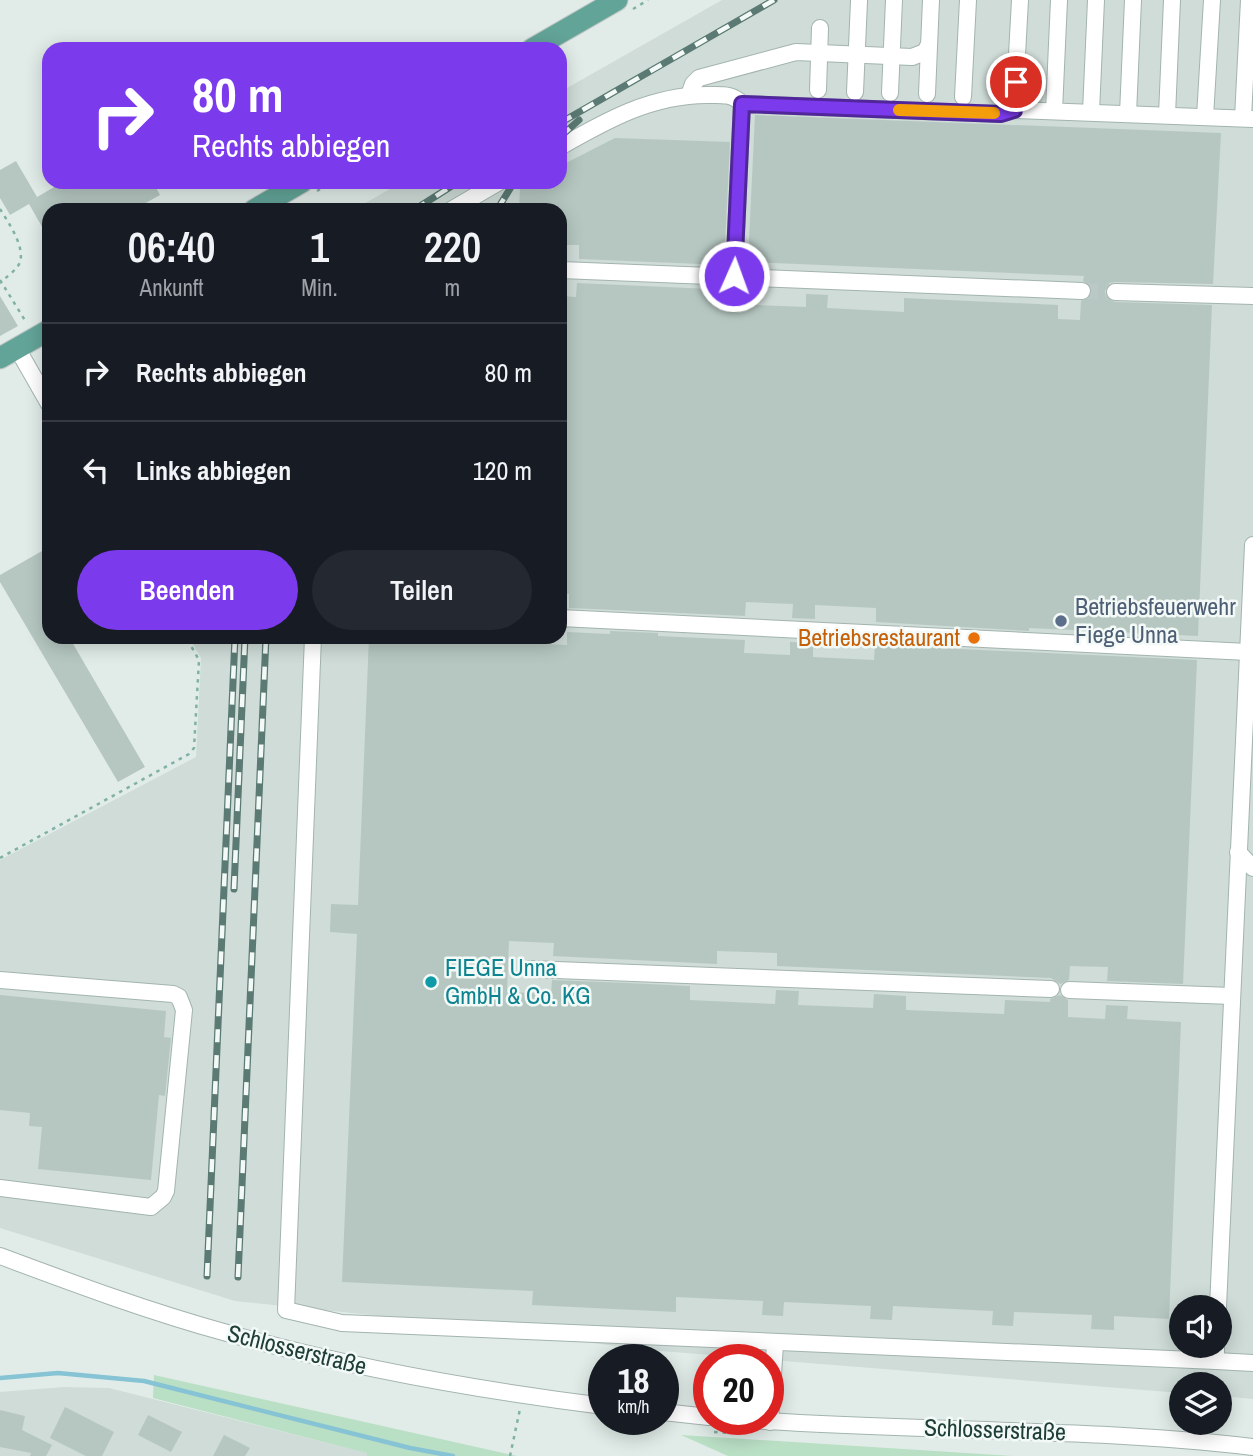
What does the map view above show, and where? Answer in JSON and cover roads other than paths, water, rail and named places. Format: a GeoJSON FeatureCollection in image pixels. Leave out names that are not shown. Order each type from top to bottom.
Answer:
{"type":"FeatureCollection","features":[{"type":"Feature","properties":{"kind":"main road"},"geometry":{"type":"LineString","coordinates":[[544,42],[617,0]]}},
{"type":"Feature","properties":{"kind":"main road"},"geometry":{"type":"LineString","coordinates":[[266,203],[290,189]]}},
{"type":"Feature","properties":{"kind":"main road"},"geometry":{"type":"LineString","coordinates":[[8,353],[42,335]]}},
{"type":"Feature","properties":{"kind":"street"},"geometry":{"type":"LineString","coordinates":[[890,93],[894,0]]}},
{"type":"Feature","properties":{"kind":"street"},"geometry":{"type":"LineString","coordinates":[[927,94],[931,0]]}},
{"type":"Feature","properties":{"kind":"street"},"geometry":{"type":"LineString","coordinates":[[963,97],[968,0]]}},
{"type":"Feature","properties":{"kind":"street"},"geometry":{"type":"LineString","coordinates":[[1014,110],[1020,0]]}},
{"type":"Feature","properties":{"kind":"street"},"geometry":{"type":"LineString","coordinates":[[1054,111],[1059,0]]}},
{"type":"Feature","properties":{"kind":"street"},"geometry":{"type":"LineString","coordinates":[[1091,113],[1096,0]]}},
{"type":"Feature","properties":{"kind":"street"},"geometry":{"type":"LineString","coordinates":[[1128,114],[1133,0]]}},
{"type":"Feature","properties":{"kind":"street"},"geometry":{"type":"LineString","coordinates":[[1167,115],[1172,0]]}},
{"type":"Feature","properties":{"kind":"street"},"geometry":{"type":"LineString","coordinates":[[1205,117],[1212,0]]}},
{"type":"Feature","properties":{"kind":"street"},"geometry":{"type":"LineString","coordinates":[[567,143],[623,112],[689,95],[731,96],[742,104],[1001,114],[1014,110],[1248,119],[1249,0]]}},
{"type":"Feature","properties":{"kind":"street"},"geometry":{"type":"LineString","coordinates":[[855,92],[859,1]]}},
{"type":"Feature","properties":{"kind":"street"},"geometry":{"type":"LineString","coordinates":[[818,90],[820,29]]}},
{"type":"Feature","properties":{"kind":"street"},"geometry":{"type":"LineString","coordinates":[[689,95],[693,84],[699,78],[796,52],[919,55],[925,52],[929,44]]}},
{"type":"Feature","properties":{"kind":"street"},"geometry":{"type":"LineString","coordinates":[[734,276],[742,104]]}},
{"type":"Feature","properties":{"kind":"street"},"geometry":{"type":"LineString","coordinates":[[463,203],[487,189]]}},
{"type":"Feature","properties":{"kind":"street"},"geometry":{"type":"LineString","coordinates":[[567,270],[1082,291]]}},
{"type":"Feature","properties":{"kind":"street"},"geometry":{"type":"LineString","coordinates":[[1115,292],[1253,296]]}},
{"type":"Feature","properties":{"kind":"street"},"geometry":{"type":"LineString","coordinates":[[8,353],[42,395]]}},
{"type":"Feature","properties":{"kind":"street"},"geometry":{"type":"LineString","coordinates":[[1219,1295],[1253,545]]}},
{"type":"Feature","properties":{"kind":"street"},"geometry":{"type":"LineString","coordinates":[[567,618],[1248,652]]}},
{"type":"Feature","properties":{"kind":"street"},"geometry":{"type":"LineString","coordinates":[[313,644],[286,1310],[342,1323],[742,1342],[1169,1352]]}},
{"type":"Feature","properties":{"kind":"street"},"geometry":{"type":"LineString","coordinates":[[1238,852],[1253,868]]}},
{"type":"Feature","properties":{"kind":"street"},"geometry":{"type":"LineString","coordinates":[[530,970],[1051,989]]}},
{"type":"Feature","properties":{"kind":"street"},"geometry":{"type":"LineString","coordinates":[[0,980],[173,994],[179,997],[184,1010],[166,1191],[163,1198],[151,1207],[0,1188]]}},
{"type":"Feature","properties":{"kind":"street"},"geometry":{"type":"LineString","coordinates":[[1069,990],[1232,996]]}},
{"type":"Feature","properties":{"kind":"street","name":"Schlosserstraße"},"geometry":{"type":"LineString","coordinates":[[0,1256],[160,1313],[316,1356],[410,1377],[588,1404]]}},
{"type":"Feature","properties":{"kind":"street"},"geometry":{"type":"LineString","coordinates":[[1232,1357],[1253,1363]]}},
{"type":"Feature","properties":{"kind":"street","name":"Schlosserstraße"},"geometry":{"type":"LineString","coordinates":[[784,1422],[1052,1431],[1253,1447]]}},
{"type":"Feature","properties":{"kind":"waterway"},"geometry":{"type":"LineString","coordinates":[[0,1378],[58,1373],[144,1381],[410,1448],[453,1456]]}},
{"type":"Feature","properties":{"kind":"tunnel"},"geometry":{"type":"LineString","coordinates":[[1082,291],[1115,292]]}},
{"type":"Feature","properties":{"kind":"railway"},"geometry":{"type":"LineString","coordinates":[[567,119],[774,0]]}},
{"type":"Feature","properties":{"kind":"railway"},"geometry":{"type":"LineString","coordinates":[[567,131],[579,120]]}},
{"type":"Feature","properties":{"kind":"railway"},"geometry":{"type":"LineString","coordinates":[[425,203],[447,189]]}},
{"type":"Feature","properties":{"kind":"railway"},"geometry":{"type":"LineString","coordinates":[[501,203],[510,189]]}},
{"type":"Feature","properties":{"kind":"railway"},"geometry":{"type":"LineString","coordinates":[[207,1276],[235,644]]}},
{"type":"Feature","properties":{"kind":"railway"},"geometry":{"type":"LineString","coordinates":[[234,889],[245,644]]}},
{"type":"Feature","properties":{"kind":"railway"},"geometry":{"type":"LineString","coordinates":[[238,1277],[266,644]]}},
{"type":"Feature","properties":{"kind":"place","name":"Betriebsfeuerwehr Fiege Unna"},"geometry":{"type":"Point","coordinates":[1061,621]}},
{"type":"Feature","properties":{"kind":"place","name":"Betriebsrestaurant"},"geometry":{"type":"Point","coordinates":[974,638]}},
{"type":"Feature","properties":{"kind":"place","name":"FIEGE Unna GmbH & Co. KG"},"geometry":{"type":"Point","coordinates":[431,982]}}]}
